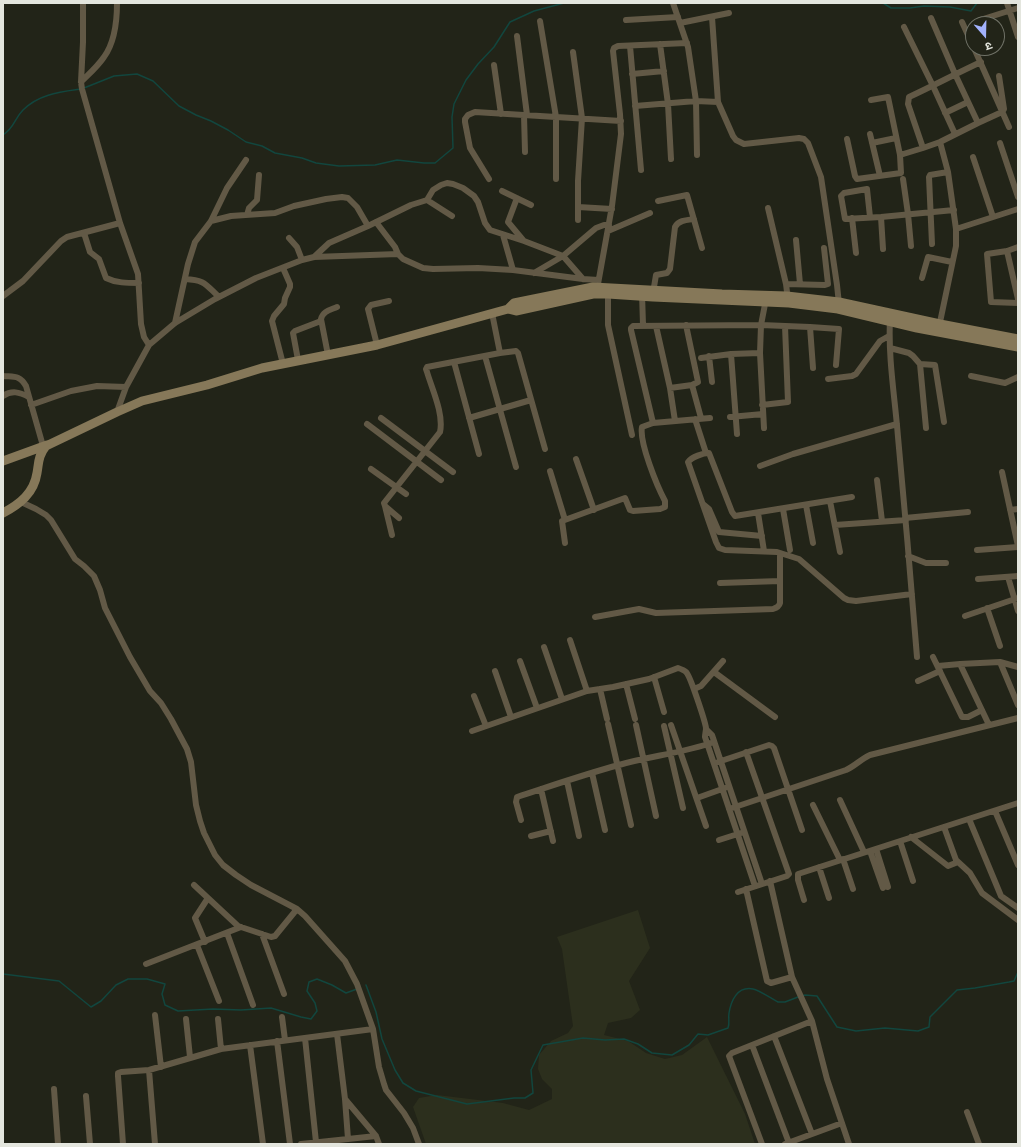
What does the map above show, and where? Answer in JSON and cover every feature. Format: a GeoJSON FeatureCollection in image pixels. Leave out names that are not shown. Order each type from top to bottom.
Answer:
{"type":"FeatureCollection","features":[{"type":"Feature","properties":{"kind":"street"},"geometry":{"type":"LineString","coordinates":[[83,3],[82,89],[120,223],[138,274],[141,324],[144,337],[149,344]]}},
{"type":"Feature","properties":{"kind":"street"},"geometry":{"type":"LineString","coordinates":[[81,82],[104,57],[110,47],[114,32],[117,3]]}},
{"type":"Feature","properties":{"kind":"street"},"geometry":{"type":"LineString","coordinates":[[673,3],[687,43],[696,101],[697,155]]}},
{"type":"Feature","properties":{"kind":"street"},"geometry":{"type":"LineString","coordinates":[[1007,3],[1018,37]]}},
{"type":"Feature","properties":{"kind":"street"},"geometry":{"type":"LineString","coordinates":[[993,16],[1018,8]]}},
{"type":"Feature","properties":{"kind":"street"},"geometry":{"type":"LineString","coordinates":[[626,20],[679,20],[712,17],[729,13]]}},
{"type":"Feature","properties":{"kind":"street"},"geometry":{"type":"LineString","coordinates":[[712,17],[718,102],[736,140],[748,144],[799,138],[808,142],[821,177],[826,202],[839,306]]}},
{"type":"Feature","properties":{"kind":"street"},"geometry":{"type":"LineString","coordinates":[[931,18],[978,123]]}},
{"type":"Feature","properties":{"kind":"street"},"geometry":{"type":"LineString","coordinates":[[540,21],[556,117],[556,179]]}},
{"type":"Feature","properties":{"kind":"street"},"geometry":{"type":"LineString","coordinates":[[962,22],[965,28]]}},
{"type":"Feature","properties":{"kind":"street"},"geometry":{"type":"LineString","coordinates":[[904,27],[955,134]]}},
{"type":"Feature","properties":{"kind":"street"},"geometry":{"type":"LineString","coordinates":[[517,36],[526,115],[525,152]]}},
{"type":"Feature","properties":{"kind":"street"},"geometry":{"type":"LineString","coordinates":[[598,287],[612,209],[621,134],[621,121],[613,51],[616,47],[687,43]]}},
{"type":"Feature","properties":{"kind":"street"},"geometry":{"type":"LineString","coordinates":[[660,44],[668,104],[671,159]]}},
{"type":"Feature","properties":{"kind":"street"},"geometry":{"type":"LineString","coordinates":[[630,46],[641,170]]}},
{"type":"Feature","properties":{"kind":"street"},"geometry":{"type":"LineString","coordinates":[[573,52],[582,118],[578,181],[578,220]]}},
{"type":"Feature","properties":{"kind":"street"},"geometry":{"type":"LineString","coordinates":[[978,56],[1009,127]]}},
{"type":"Feature","properties":{"kind":"street"},"geometry":{"type":"LineString","coordinates":[[923,148],[908,104],[909,97],[981,62]]}},
{"type":"Feature","properties":{"kind":"street"},"geometry":{"type":"LineString","coordinates":[[494,65],[501,114]]}},
{"type":"Feature","properties":{"kind":"street"},"geometry":{"type":"LineString","coordinates":[[632,74],[664,71]]}},
{"type":"Feature","properties":{"kind":"street"},"geometry":{"type":"LineString","coordinates":[[900,155],[940,142],[1002,112],[1004,109],[999,76]]}},
{"type":"Feature","properties":{"kind":"street"},"geometry":{"type":"LineString","coordinates":[[847,139],[856,177],[858,179],[901,173],[900,155],[888,97],[871,100]]}},
{"type":"Feature","properties":{"kind":"street"},"geometry":{"type":"LineString","coordinates":[[635,106],[696,101],[718,102]]}},
{"type":"Feature","properties":{"kind":"street"},"geometry":{"type":"LineString","coordinates":[[945,113],[968,102]]}},
{"type":"Feature","properties":{"kind":"street"},"geometry":{"type":"LineString","coordinates":[[488,179],[470,148],[464,122],[468,115],[475,112],[621,121]]}},
{"type":"Feature","properties":{"kind":"street"},"geometry":{"type":"LineString","coordinates":[[870,134],[880,176]]}},
{"type":"Feature","properties":{"kind":"street"},"geometry":{"type":"LineString","coordinates":[[872,143],[896,138]]}},
{"type":"Feature","properties":{"kind":"street"},"geometry":{"type":"LineString","coordinates":[[939,328],[956,246],[954,210],[948,172],[940,142]]}},
{"type":"Feature","properties":{"kind":"street"},"geometry":{"type":"LineString","coordinates":[[1000,143],[1018,198]]}},
{"type":"Feature","properties":{"kind":"street"},"geometry":{"type":"LineString","coordinates":[[973,157],[993,217]]}},
{"type":"Feature","properties":{"kind":"street"},"geometry":{"type":"LineString","coordinates":[[175,323],[188,264],[195,242],[211,221],[227,188],[246,160]]}},
{"type":"Feature","properties":{"kind":"street"},"geometry":{"type":"LineString","coordinates":[[932,244],[928,177],[930,175],[948,172]]}},
{"type":"Feature","properties":{"kind":"street"},"geometry":{"type":"LineString","coordinates":[[247,215],[249,208],[255,203],[257,198],[259,175]]}},
{"type":"Feature","properties":{"kind":"street"},"geometry":{"type":"LineString","coordinates":[[903,179],[908,214],[910,246]]}},
{"type":"Feature","properties":{"kind":"street"},"geometry":{"type":"LineString","coordinates":[[428,200],[433,190],[441,185],[447,183],[463,188],[474,196],[478,202],[488,228],[495,232],[524,241],[562,256],[583,279],[598,287],[608,290],[788,300],[839,306],[1018,347]]}},
{"type":"Feature","properties":{"kind":"street"},"geometry":{"type":"LineString","coordinates":[[870,217],[866,189],[844,193],[841,196],[845,219],[881,217],[954,210]]}},
{"type":"Feature","properties":{"kind":"street"},"geometry":{"type":"LineString","coordinates":[[502,191],[531,205]]}},
{"type":"Feature","properties":{"kind":"street"},"geometry":{"type":"LineString","coordinates":[[658,200],[687,195],[702,248]]}},
{"type":"Feature","properties":{"kind":"street"},"geometry":{"type":"LineString","coordinates":[[211,221],[228,217],[275,213],[294,206],[342,197],[348,198],[357,207],[368,226]]}},
{"type":"Feature","properties":{"kind":"street"},"geometry":{"type":"LineString","coordinates":[[517,198],[508,222],[524,241]]}},
{"type":"Feature","properties":{"kind":"street"},"geometry":{"type":"LineString","coordinates":[[314,257],[328,243],[368,226],[411,204],[428,200],[452,216]]}},
{"type":"Feature","properties":{"kind":"street"},"geometry":{"type":"LineString","coordinates":[[578,207],[612,209]]}},
{"type":"Feature","properties":{"kind":"street"},"geometry":{"type":"LineString","coordinates":[[768,208],[786,284],[788,300]]}},
{"type":"Feature","properties":{"kind":"street"},"geometry":{"type":"LineString","coordinates":[[956,229],[1018,209]]}},
{"type":"Feature","properties":{"kind":"street"},"geometry":{"type":"LineString","coordinates":[[609,228],[650,214]]}},
{"type":"Feature","properties":{"kind":"street"},"geometry":{"type":"LineString","coordinates":[[881,217],[883,249]]}},
{"type":"Feature","properties":{"kind":"street"},"geometry":{"type":"LineString","coordinates":[[852,218],[856,253]]}},
{"type":"Feature","properties":{"kind":"street"},"geometry":{"type":"LineString","coordinates":[[653,293],[656,275],[667,273],[670,269],[676,225],[680,222],[694,219]]}},
{"type":"Feature","properties":{"kind":"street"},"geometry":{"type":"LineString","coordinates":[[376,222],[403,259],[423,268],[478,268],[513,270],[583,279]]}},
{"type":"Feature","properties":{"kind":"street"},"geometry":{"type":"LineString","coordinates":[[3,296],[23,281],[67,237],[120,223]]}},
{"type":"Feature","properties":{"kind":"street"},"geometry":{"type":"LineString","coordinates":[[534,273],[562,256],[596,228],[604,224],[609,228]]}},
{"type":"Feature","properties":{"kind":"street"},"geometry":{"type":"LineString","coordinates":[[84,233],[91,253],[99,259],[106,278],[113,281],[139,283]]}},
{"type":"Feature","properties":{"kind":"street"},"geometry":{"type":"LineString","coordinates":[[503,235],[513,270]]}},
{"type":"Feature","properties":{"kind":"street"},"geometry":{"type":"LineString","coordinates":[[289,238],[297,247],[302,260]]}},
{"type":"Feature","properties":{"kind":"street"},"geometry":{"type":"LineString","coordinates":[[796,240],[800,284]]}},
{"type":"Feature","properties":{"kind":"street"},"geometry":{"type":"LineString","coordinates":[[1018,247],[1007,251],[987,254],[991,302],[1018,302]]}},
{"type":"Feature","properties":{"kind":"street"},"geometry":{"type":"LineString","coordinates":[[786,284],[828,284],[824,248]]}},
{"type":"Feature","properties":{"kind":"street"},"geometry":{"type":"LineString","coordinates":[[1007,251],[1018,299]]}},
{"type":"Feature","properties":{"kind":"street"},"geometry":{"type":"LineString","coordinates":[[117,412],[126,387],[149,344],[175,323],[219,297],[256,278],[302,260],[314,257],[398,254]]}},
{"type":"Feature","properties":{"kind":"street"},"geometry":{"type":"LineString","coordinates":[[922,278],[928,257],[952,262]]}},
{"type":"Feature","properties":{"kind":"street"},"geometry":{"type":"LineString","coordinates":[[283,268],[290,287],[284,304],[274,316],[272,321],[283,364]]}},
{"type":"Feature","properties":{"kind":"street"},"geometry":{"type":"LineString","coordinates":[[1012,272],[1018,280]]}},
{"type":"Feature","properties":{"kind":"street"},"geometry":{"type":"LineString","coordinates":[[185,279],[201,281],[219,297]]}},
{"type":"Feature","properties":{"kind":"street"},"geometry":{"type":"LineString","coordinates":[[3,513],[21,502],[28,494],[36,480],[39,456],[46,446],[142,401],[207,385],[262,368],[377,345],[508,309],[514,303],[598,287]]}},
{"type":"Feature","properties":{"kind":"street"},"geometry":{"type":"LineString","coordinates":[[608,290],[608,325],[632,435]]}},
{"type":"Feature","properties":{"kind":"street"},"geometry":{"type":"LineString","coordinates":[[642,293],[643,326]]}},
{"type":"Feature","properties":{"kind":"street"},"geometry":{"type":"LineString","coordinates":[[764,428],[760,353],[761,325],[766,299]]}},
{"type":"Feature","properties":{"kind":"street"},"geometry":{"type":"LineString","coordinates":[[377,345],[368,309],[371,305],[389,301]]}},
{"type":"Feature","properties":{"kind":"street"},"geometry":{"type":"LineString","coordinates":[[328,355],[321,316],[325,312],[337,307]]}},
{"type":"Feature","properties":{"kind":"street"},"geometry":{"type":"LineString","coordinates":[[492,313],[500,353]]}},
{"type":"Feature","properties":{"kind":"street"},"geometry":{"type":"LineString","coordinates":[[890,318],[890,348],[917,657]]}},
{"type":"Feature","properties":{"kind":"street"},"geometry":{"type":"LineString","coordinates":[[298,360],[293,333],[321,321]]}},
{"type":"Feature","properties":{"kind":"street"},"geometry":{"type":"LineString","coordinates":[[670,388],[692,385],[698,382],[686,325]]}},
{"type":"Feature","properties":{"kind":"street"},"geometry":{"type":"LineString","coordinates":[[653,423],[631,330],[632,327],[761,325],[840,330],[836,365]]}},
{"type":"Feature","properties":{"kind":"street"},"geometry":{"type":"LineString","coordinates":[[656,326],[676,421]]}},
{"type":"Feature","properties":{"kind":"street"},"geometry":{"type":"LineString","coordinates":[[762,405],[788,402],[785,326]]}},
{"type":"Feature","properties":{"kind":"street"},"geometry":{"type":"LineString","coordinates":[[810,327],[813,368]]}},
{"type":"Feature","properties":{"kind":"street"},"geometry":{"type":"LineString","coordinates":[[939,328],[1018,339]]}},
{"type":"Feature","properties":{"kind":"street"},"geometry":{"type":"LineString","coordinates":[[828,379],[852,376],[856,374],[880,341],[890,336]]}},
{"type":"Feature","properties":{"kind":"street"},"geometry":{"type":"LineString","coordinates":[[890,348],[909,353],[920,364],[926,428]]}},
{"type":"Feature","properties":{"kind":"street"},"geometry":{"type":"LineString","coordinates":[[392,535],[384,504],[440,432],[440,415],[426,369],[430,366],[514,350],[518,353],[545,449]]}},
{"type":"Feature","properties":{"kind":"street"},"geometry":{"type":"LineString","coordinates":[[701,358],[731,354],[760,353]]}},
{"type":"Feature","properties":{"kind":"street"},"geometry":{"type":"LineString","coordinates":[[731,354],[733,416],[737,434]]}},
{"type":"Feature","properties":{"kind":"street"},"geometry":{"type":"LineString","coordinates":[[485,356],[516,467]]}},
{"type":"Feature","properties":{"kind":"street"},"geometry":{"type":"LineString","coordinates":[[709,356],[712,382]]}},
{"type":"Feature","properties":{"kind":"street"},"geometry":{"type":"LineString","coordinates":[[454,362],[479,454]]}},
{"type":"Feature","properties":{"kind":"street"},"geometry":{"type":"LineString","coordinates":[[920,364],[935,365],[944,422]]}},
{"type":"Feature","properties":{"kind":"street"},"geometry":{"type":"LineString","coordinates":[[3,376],[18,377],[26,386],[43,446]]}},
{"type":"Feature","properties":{"kind":"street"},"geometry":{"type":"LineString","coordinates":[[971,376],[1006,383],[1018,377]]}},
{"type":"Feature","properties":{"kind":"street"},"geometry":{"type":"LineString","coordinates":[[692,385],[706,453],[710,455],[734,515],[738,516],[758,513],[852,497]]}},
{"type":"Feature","properties":{"kind":"street"},"geometry":{"type":"LineString","coordinates":[[31,405],[84,388],[97,386],[126,387]]}},
{"type":"Feature","properties":{"kind":"street"},"geometry":{"type":"LineString","coordinates":[[3,396],[14,392],[29,397]]}},
{"type":"Feature","properties":{"kind":"street"},"geometry":{"type":"LineString","coordinates":[[469,418],[531,400]]}},
{"type":"Feature","properties":{"kind":"street"},"geometry":{"type":"LineString","coordinates":[[733,416],[763,414]]}},
{"type":"Feature","properties":{"kind":"street"},"geometry":{"type":"LineString","coordinates":[[381,418],[453,472]]}},
{"type":"Feature","properties":{"kind":"street"},"geometry":{"type":"LineString","coordinates":[[565,543],[562,521],[625,498],[630,510],[633,511],[660,509],[665,507],[665,501],[645,448],[642,427],[653,423],[710,418]]}},
{"type":"Feature","properties":{"kind":"street"},"geometry":{"type":"LineString","coordinates":[[367,424],[441,480]]}},
{"type":"Feature","properties":{"kind":"street"},"geometry":{"type":"LineString","coordinates":[[760,466],[793,454],[897,424]]}},
{"type":"Feature","properties":{"kind":"street"},"geometry":{"type":"LineString","coordinates":[[3,461],[52,443]]}},
{"type":"Feature","properties":{"kind":"street"},"geometry":{"type":"LineString","coordinates":[[706,453],[688,462],[719,548],[725,550],[780,552],[794,557],[802,561],[848,600],[856,601],[912,594]]}},
{"type":"Feature","properties":{"kind":"street"},"geometry":{"type":"LineString","coordinates":[[576,459],[594,510]]}},
{"type":"Feature","properties":{"kind":"street"},"geometry":{"type":"LineString","coordinates":[[371,468],[406,494]]}},
{"type":"Feature","properties":{"kind":"street"},"geometry":{"type":"LineString","coordinates":[[550,471],[565,520]]}},
{"type":"Feature","properties":{"kind":"street"},"geometry":{"type":"LineString","coordinates":[[977,550],[1018,547],[1002,472]]}},
{"type":"Feature","properties":{"kind":"street"},"geometry":{"type":"LineString","coordinates":[[878,480],[882,521]]}},
{"type":"Feature","properties":{"kind":"street"},"geometry":{"type":"LineString","coordinates":[[830,501],[840,552]]}},
{"type":"Feature","properties":{"kind":"street"},"geometry":{"type":"LineString","coordinates":[[21,502],[36,509],[51,520],[75,558],[94,576],[105,608],[130,657],[150,691],[161,703],[171,719],[187,749],[191,762],[196,805],[200,821],[215,855],[223,865],[236,875],[251,885],[297,909],[306,916],[345,961],[358,984],[373,1029],[379,1067],[386,1090],[404,1113],[413,1128],[419,1144]]}},
{"type":"Feature","properties":{"kind":"street"},"geometry":{"type":"LineString","coordinates":[[702,503],[709,509],[719,532],[762,536]]}},
{"type":"Feature","properties":{"kind":"street"},"geometry":{"type":"LineString","coordinates":[[806,505],[813,543]]}},
{"type":"Feature","properties":{"kind":"street"},"geometry":{"type":"LineString","coordinates":[[385,506],[399,518]]}},
{"type":"Feature","properties":{"kind":"street"},"geometry":{"type":"LineString","coordinates":[[782,509],[790,550]]}},
{"type":"Feature","properties":{"kind":"street"},"geometry":{"type":"LineString","coordinates":[[1010,510],[1018,509]]}},
{"type":"Feature","properties":{"kind":"street"},"geometry":{"type":"LineString","coordinates":[[835,525],[968,512]]}},
{"type":"Feature","properties":{"kind":"street"},"geometry":{"type":"LineString","coordinates":[[758,513],[764,551]]}},
{"type":"Feature","properties":{"kind":"street"},"geometry":{"type":"LineString","coordinates":[[595,617],[639,609],[656,613],[773,609],[780,606],[780,552]]}},
{"type":"Feature","properties":{"kind":"street"},"geometry":{"type":"LineString","coordinates":[[908,556],[926,563],[946,563]]}},
{"type":"Feature","properties":{"kind":"street"},"geometry":{"type":"LineString","coordinates":[[978,579],[1018,576]]}},
{"type":"Feature","properties":{"kind":"street"},"geometry":{"type":"LineString","coordinates":[[1008,577],[1016,598],[1018,611]]}},
{"type":"Feature","properties":{"kind":"street"},"geometry":{"type":"LineString","coordinates":[[720,583],[780,581]]}},
{"type":"Feature","properties":{"kind":"street"},"geometry":{"type":"LineString","coordinates":[[965,616],[1016,598]]}},
{"type":"Feature","properties":{"kind":"street"},"geometry":{"type":"LineString","coordinates":[[987,608],[1000,646]]}},
{"type":"Feature","properties":{"kind":"street"},"geometry":{"type":"LineString","coordinates":[[570,640],[587,691]]}},
{"type":"Feature","properties":{"kind":"street"},"geometry":{"type":"LineString","coordinates":[[544,647],[562,699]]}},
{"type":"Feature","properties":{"kind":"street"},"geometry":{"type":"LineString","coordinates":[[933,657],[962,717],[968,717],[982,710]]}},
{"type":"Feature","properties":{"kind":"street"},"geometry":{"type":"LineString","coordinates":[[520,661],[537,708]]}},
{"type":"Feature","properties":{"kind":"street"},"geometry":{"type":"LineString","coordinates":[[694,689],[701,686],[723,661]]}},
{"type":"Feature","properties":{"kind":"street"},"geometry":{"type":"LineString","coordinates":[[918,681],[939,669],[960,664],[1000,662],[1018,667]]}},
{"type":"Feature","properties":{"kind":"street"},"geometry":{"type":"LineString","coordinates":[[1000,662],[1018,705]]}},
{"type":"Feature","properties":{"kind":"street"},"geometry":{"type":"LineString","coordinates":[[960,664],[989,726]]}},
{"type":"Feature","properties":{"kind":"street"},"geometry":{"type":"LineString","coordinates":[[472,731],[587,691],[654,677],[678,668],[687,672],[694,689],[706,729],[705,737],[707,744],[755,886]]}},
{"type":"Feature","properties":{"kind":"street"},"geometry":{"type":"LineString","coordinates":[[495,671],[511,717]]}},
{"type":"Feature","properties":{"kind":"street"},"geometry":{"type":"LineString","coordinates":[[714,672],[775,717]]}},
{"type":"Feature","properties":{"kind":"street"},"geometry":{"type":"LineString","coordinates":[[654,677],[664,712]]}},
{"type":"Feature","properties":{"kind":"street"},"geometry":{"type":"LineString","coordinates":[[626,684],[636,722],[656,816]]}},
{"type":"Feature","properties":{"kind":"street"},"geometry":{"type":"LineString","coordinates":[[600,689],[631,825]]}},
{"type":"Feature","properties":{"kind":"street"},"geometry":{"type":"LineString","coordinates":[[474,696],[486,726]]}},
{"type":"Feature","properties":{"kind":"street"},"geometry":{"type":"LineString","coordinates":[[729,809],[846,770],[870,755],[1018,718]]}},
{"type":"Feature","properties":{"kind":"street"},"geometry":{"type":"LineString","coordinates":[[671,725],[706,826]]}},
{"type":"Feature","properties":{"kind":"street"},"geometry":{"type":"LineString","coordinates":[[664,726],[683,808]]}},
{"type":"Feature","properties":{"kind":"street"},"geometry":{"type":"LineString","coordinates":[[706,729],[712,735],[762,884]]}},
{"type":"Feature","properties":{"kind":"street"},"geometry":{"type":"LineString","coordinates":[[521,820],[516,802],[517,797],[618,765],[680,752],[714,742]]}},
{"type":"Feature","properties":{"kind":"street"},"geometry":{"type":"LineString","coordinates":[[714,763],[769,745],[772,746],[774,748],[802,830]]}},
{"type":"Feature","properties":{"kind":"street"},"geometry":{"type":"LineString","coordinates":[[738,892],[789,874],[746,752]]}},
{"type":"Feature","properties":{"kind":"street"},"geometry":{"type":"LineString","coordinates":[[592,773],[605,830]]}},
{"type":"Feature","properties":{"kind":"street"},"geometry":{"type":"LineString","coordinates":[[567,781],[579,836]]}},
{"type":"Feature","properties":{"kind":"street"},"geometry":{"type":"LineString","coordinates":[[697,798],[729,786]]}},
{"type":"Feature","properties":{"kind":"street"},"geometry":{"type":"LineString","coordinates":[[541,789],[553,841]]}},
{"type":"Feature","properties":{"kind":"street"},"geometry":{"type":"LineString","coordinates":[[840,800],[870,851],[885,888]]}},
{"type":"Feature","properties":{"kind":"street"},"geometry":{"type":"LineString","coordinates":[[804,900],[798,880],[798,874],[1018,803]]}},
{"type":"Feature","properties":{"kind":"street"},"geometry":{"type":"LineString","coordinates":[[813,805],[842,860],[853,889]]}},
{"type":"Feature","properties":{"kind":"street"},"geometry":{"type":"LineString","coordinates":[[995,811],[1018,866]]}},
{"type":"Feature","properties":{"kind":"street"},"geometry":{"type":"LineString","coordinates":[[969,819],[1000,896],[1018,908]]}},
{"type":"Feature","properties":{"kind":"street"},"geometry":{"type":"LineString","coordinates":[[944,827],[956,860],[970,872],[982,893],[1018,920]]}},
{"type":"Feature","properties":{"kind":"street"},"geometry":{"type":"LineString","coordinates":[[531,836],[551,831]]}},
{"type":"Feature","properties":{"kind":"street"},"geometry":{"type":"LineString","coordinates":[[719,840],[744,832]]}},
{"type":"Feature","properties":{"kind":"street"},"geometry":{"type":"LineString","coordinates":[[911,837],[948,866],[958,862]]}},
{"type":"Feature","properties":{"kind":"street"},"geometry":{"type":"LineString","coordinates":[[900,841],[913,881]]}},
{"type":"Feature","properties":{"kind":"street"},"geometry":{"type":"LineString","coordinates":[[819,867],[829,898]]}},
{"type":"Feature","properties":{"kind":"street"},"geometry":{"type":"LineString","coordinates":[[770,881],[792,977],[812,1021],[825,1072],[849,1144]]}},
{"type":"Feature","properties":{"kind":"street"},"geometry":{"type":"LineString","coordinates":[[194,885],[238,926],[271,937],[275,936],[297,909]]}},
{"type":"Feature","properties":{"kind":"street"},"geometry":{"type":"LineString","coordinates":[[746,889],[767,981],[771,983],[792,977]]}},
{"type":"Feature","properties":{"kind":"street"},"geometry":{"type":"LineString","coordinates":[[205,942],[195,918],[208,898]]}},
{"type":"Feature","properties":{"kind":"street"},"geometry":{"type":"LineString","coordinates":[[146,964],[241,927]]}},
{"type":"Feature","properties":{"kind":"street"},"geometry":{"type":"LineString","coordinates":[[227,933],[253,1005]]}},
{"type":"Feature","properties":{"kind":"street"},"geometry":{"type":"LineString","coordinates":[[262,934],[284,994]]}},
{"type":"Feature","properties":{"kind":"street"},"geometry":{"type":"LineString","coordinates":[[197,945],[219,1001]]}},
{"type":"Feature","properties":{"kind":"street"},"geometry":{"type":"LineString","coordinates":[[155,1016],[161,1067]]}},
{"type":"Feature","properties":{"kind":"street"},"geometry":{"type":"LineString","coordinates":[[282,1017],[285,1040]]}},
{"type":"Feature","properties":{"kind":"street"},"geometry":{"type":"LineString","coordinates":[[186,1019],[190,1057]]}},
{"type":"Feature","properties":{"kind":"street"},"geometry":{"type":"LineString","coordinates":[[218,1019],[221,1049]]}},
{"type":"Feature","properties":{"kind":"street"},"geometry":{"type":"LineString","coordinates":[[762,1144],[730,1055],[812,1021]]}},
{"type":"Feature","properties":{"kind":"street"},"geometry":{"type":"LineString","coordinates":[[123,1144],[118,1074],[121,1072],[149,1070],[221,1049],[373,1029]]}},
{"type":"Feature","properties":{"kind":"street"},"geometry":{"type":"LineString","coordinates":[[337,1034],[346,1099],[348,1139]]}},
{"type":"Feature","properties":{"kind":"street"},"geometry":{"type":"LineString","coordinates":[[774,1036],[812,1134]]}},
{"type":"Feature","properties":{"kind":"street"},"geometry":{"type":"LineString","coordinates":[[305,1038],[316,1142]]}},
{"type":"Feature","properties":{"kind":"street"},"geometry":{"type":"LineString","coordinates":[[277,1041],[290,1144]]}},
{"type":"Feature","properties":{"kind":"street"},"geometry":{"type":"LineString","coordinates":[[250,1045],[263,1144]]}},
{"type":"Feature","properties":{"kind":"street"},"geometry":{"type":"LineString","coordinates":[[752,1045],[787,1143],[802,1141],[812,1134],[842,1123]]}},
{"type":"Feature","properties":{"kind":"street"},"geometry":{"type":"LineString","coordinates":[[149,1070],[155,1144]]}},
{"type":"Feature","properties":{"kind":"street"},"geometry":{"type":"LineString","coordinates":[[54,1089],[58,1144]]}},
{"type":"Feature","properties":{"kind":"street"},"geometry":{"type":"LineString","coordinates":[[86,1096],[90,1144]]}},
{"type":"Feature","properties":{"kind":"street"},"geometry":{"type":"LineString","coordinates":[[346,1099],[376,1136],[379,1144]]}},
{"type":"Feature","properties":{"kind":"street"},"geometry":{"type":"LineString","coordinates":[[967,1112],[979,1144]]}},
{"type":"Feature","properties":{"kind":"street"},"geometry":{"type":"LineString","coordinates":[[301,1144],[316,1142],[339,1142],[348,1139],[376,1136]]}},
{"type":"Feature","properties":{"kind":"shaded area"},"geometry":{"type":"Polygon","coordinates":[[[638,910],[650,948],[629,981],[640,1010],[631,1018],[608,1023],[604,1035],[628,1041],[646,1053],[665,1059],[682,1055],[707,1037],[745,1114],[755,1144],[426,1144],[413,1107],[419,1098],[437,1095],[503,1103],[529,1110],[552,1099],[552,1089],[542,1079],[538,1069],[539,1055],[551,1041],[568,1033],[573,1026],[562,949],[557,937],[638,910]]]}},
{"type":"Feature","properties":{"kind":"waterway"},"geometry":{"type":"LineString","coordinates":[[84,88],[114,76],[137,74],[153,81],[179,106],[228,130],[246,142],[262,146],[275,153],[302,158],[316,163],[339,166],[375,165],[397,160],[435,163],[453,148],[452,117],[454,104],[466,80],[478,64],[494,47],[510,22],[534,11],[564,3]]}},
{"type":"Feature","properties":{"kind":"waterway"},"geometry":{"type":"LineString","coordinates":[[883,3],[891,8],[924,6],[950,7],[971,11],[977,3]]}},
{"type":"Feature","properties":{"kind":"waterway"},"geometry":{"type":"LineString","coordinates":[[3,135],[10,129],[23,110],[36,100],[65,91],[81,89]]}},
{"type":"Feature","properties":{"kind":"waterway"},"geometry":{"type":"LineString","coordinates":[[802,996],[817,996],[837,1027],[856,1031],[885,1028],[918,1031],[929,1027],[930,1017],[957,990],[1014,981],[1018,972]]}},
{"type":"Feature","properties":{"kind":"waterway"},"geometry":{"type":"LineString","coordinates":[[3,974],[59,981],[91,1007],[101,1001],[116,985],[128,979],[147,979],[165,984],[162,994],[165,1005],[178,1011],[271,1008],[311,1019],[317,1011],[315,1003],[307,991],[309,982],[317,979],[346,993],[357,989]]}},
{"type":"Feature","properties":{"kind":"waterway"},"geometry":{"type":"LineString","coordinates":[[366,985],[376,1012],[382,1039],[395,1070],[403,1083],[416,1091],[467,1104],[525,1098],[533,1093],[531,1070],[543,1045],[583,1038],[605,1040],[624,1039],[638,1044],[652,1053],[672,1055],[689,1045],[698,1034],[708,1035],[728,1028],[731,1004],[736,995],[743,990],[756,990],[778,1002],[785,1002],[798,997]]}}]}
